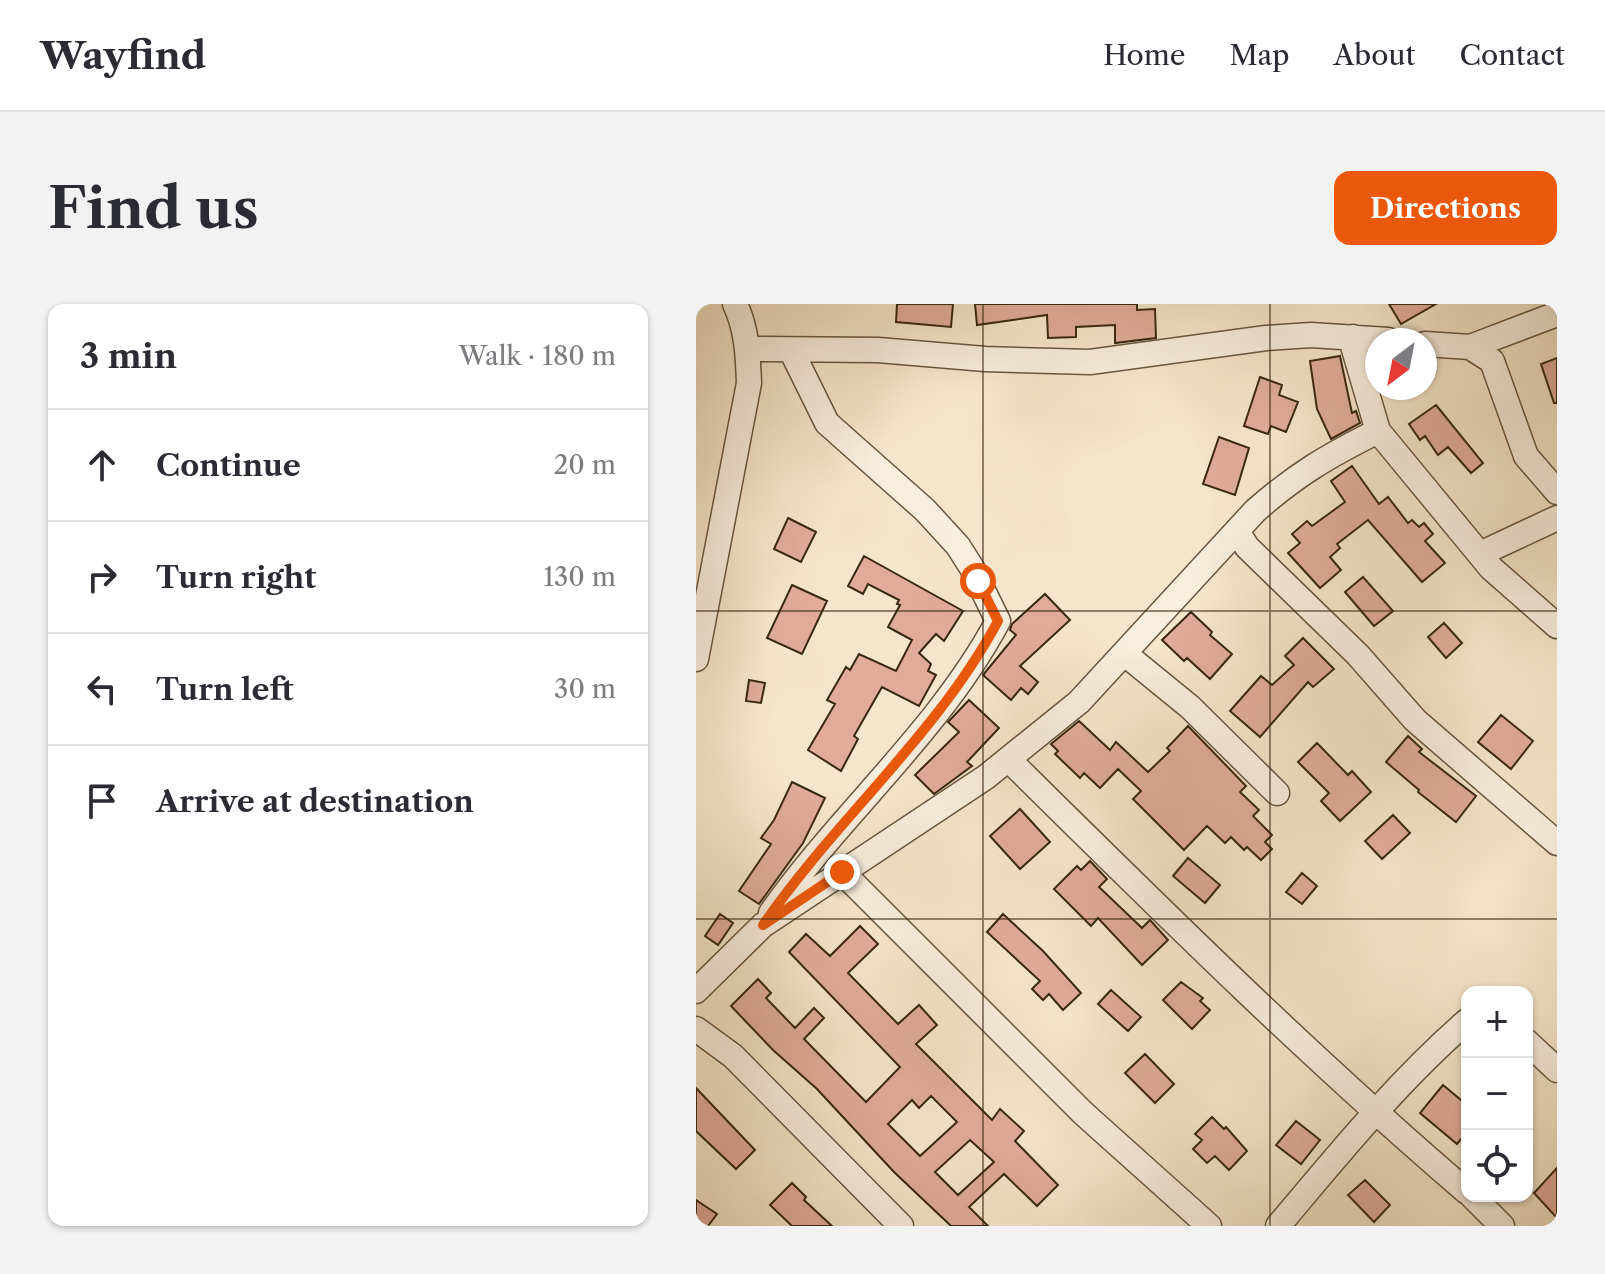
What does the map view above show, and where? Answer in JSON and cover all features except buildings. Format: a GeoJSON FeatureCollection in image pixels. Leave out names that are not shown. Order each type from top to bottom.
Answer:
{"type":"FeatureCollection","features":[{"type":"Feature","properties":{"kind":"street"},"geometry":{"type":"LineString","coordinates":[[696,659],[749,383],[748,349],[741,316],[735,304]]}},
{"type":"Feature","properties":{"kind":"street"},"geometry":{"type":"LineString","coordinates":[[1437,345],[1470,347],[1557,314]]}},
{"type":"Feature","properties":{"kind":"street"},"geometry":{"type":"LineString","coordinates":[[1353,337],[1378,431],[1480,554],[1525,600],[1557,626]]}},
{"type":"Feature","properties":{"kind":"street"},"geometry":{"type":"LineString","coordinates":[[748,349],[878,350],[985,359],[1090,362],[1266,338],[1365,338]]}},
{"type":"Feature","properties":{"kind":"street"},"geometry":{"type":"LineString","coordinates":[[1470,347],[1492,361],[1503,384],[1526,456],[1557,492]]}},
{"type":"Feature","properties":{"kind":"street"},"geometry":{"type":"LineString","coordinates":[[763,925],[828,839],[913,746],[998,621],[958,546],[925,510],[827,423],[791,350]]}},
{"type":"Feature","properties":{"kind":"street"},"geometry":{"type":"LineString","coordinates":[[696,991],[763,925],[1009,760],[1079,702],[1237,531],[1286,483],[1317,462],[1378,431]]}},
{"type":"Feature","properties":{"kind":"street"},"geometry":{"type":"LineString","coordinates":[[1480,554],[1557,518]]}},
{"type":"Feature","properties":{"kind":"street"},"geometry":{"type":"LineString","coordinates":[[1237,531],[1247,547],[1358,655],[1415,720],[1557,843]]}},
{"type":"Feature","properties":{"kind":"street"},"geometry":{"type":"LineString","coordinates":[[1125,654],[1190,707],[1277,793]]}},
{"type":"Feature","properties":{"kind":"street"},"geometry":{"type":"LineString","coordinates":[[1009,760],[1208,956],[1374,1113],[1461,1187]]}},
{"type":"Feature","properties":{"kind":"street"},"geometry":{"type":"LineString","coordinates":[[842,872],[1083,1113],[1209,1226]]}},
{"type":"Feature","properties":{"kind":"street"},"geometry":{"type":"LineString","coordinates":[[1278,1226],[1374,1113],[1428,1055],[1461,1026]]}},
{"type":"Feature","properties":{"kind":"street"},"geometry":{"type":"LineString","coordinates":[[696,1029],[733,1056],[901,1226]]}},
{"type":"Feature","properties":{"kind":"street"},"geometry":{"type":"LineString","coordinates":[[1533,1048],[1557,1070]]}},
{"type":"Feature","properties":{"kind":"street"},"geometry":{"type":"LineString","coordinates":[[1478,1202],[1502,1226]]}},
{"type":"Feature","properties":{"kind":"route"},"geometry":{"type":"LineString","coordinates":[[842,872],[763,925],[828,839],[913,746],[987,641],[998,621],[978,581]]}}]}
